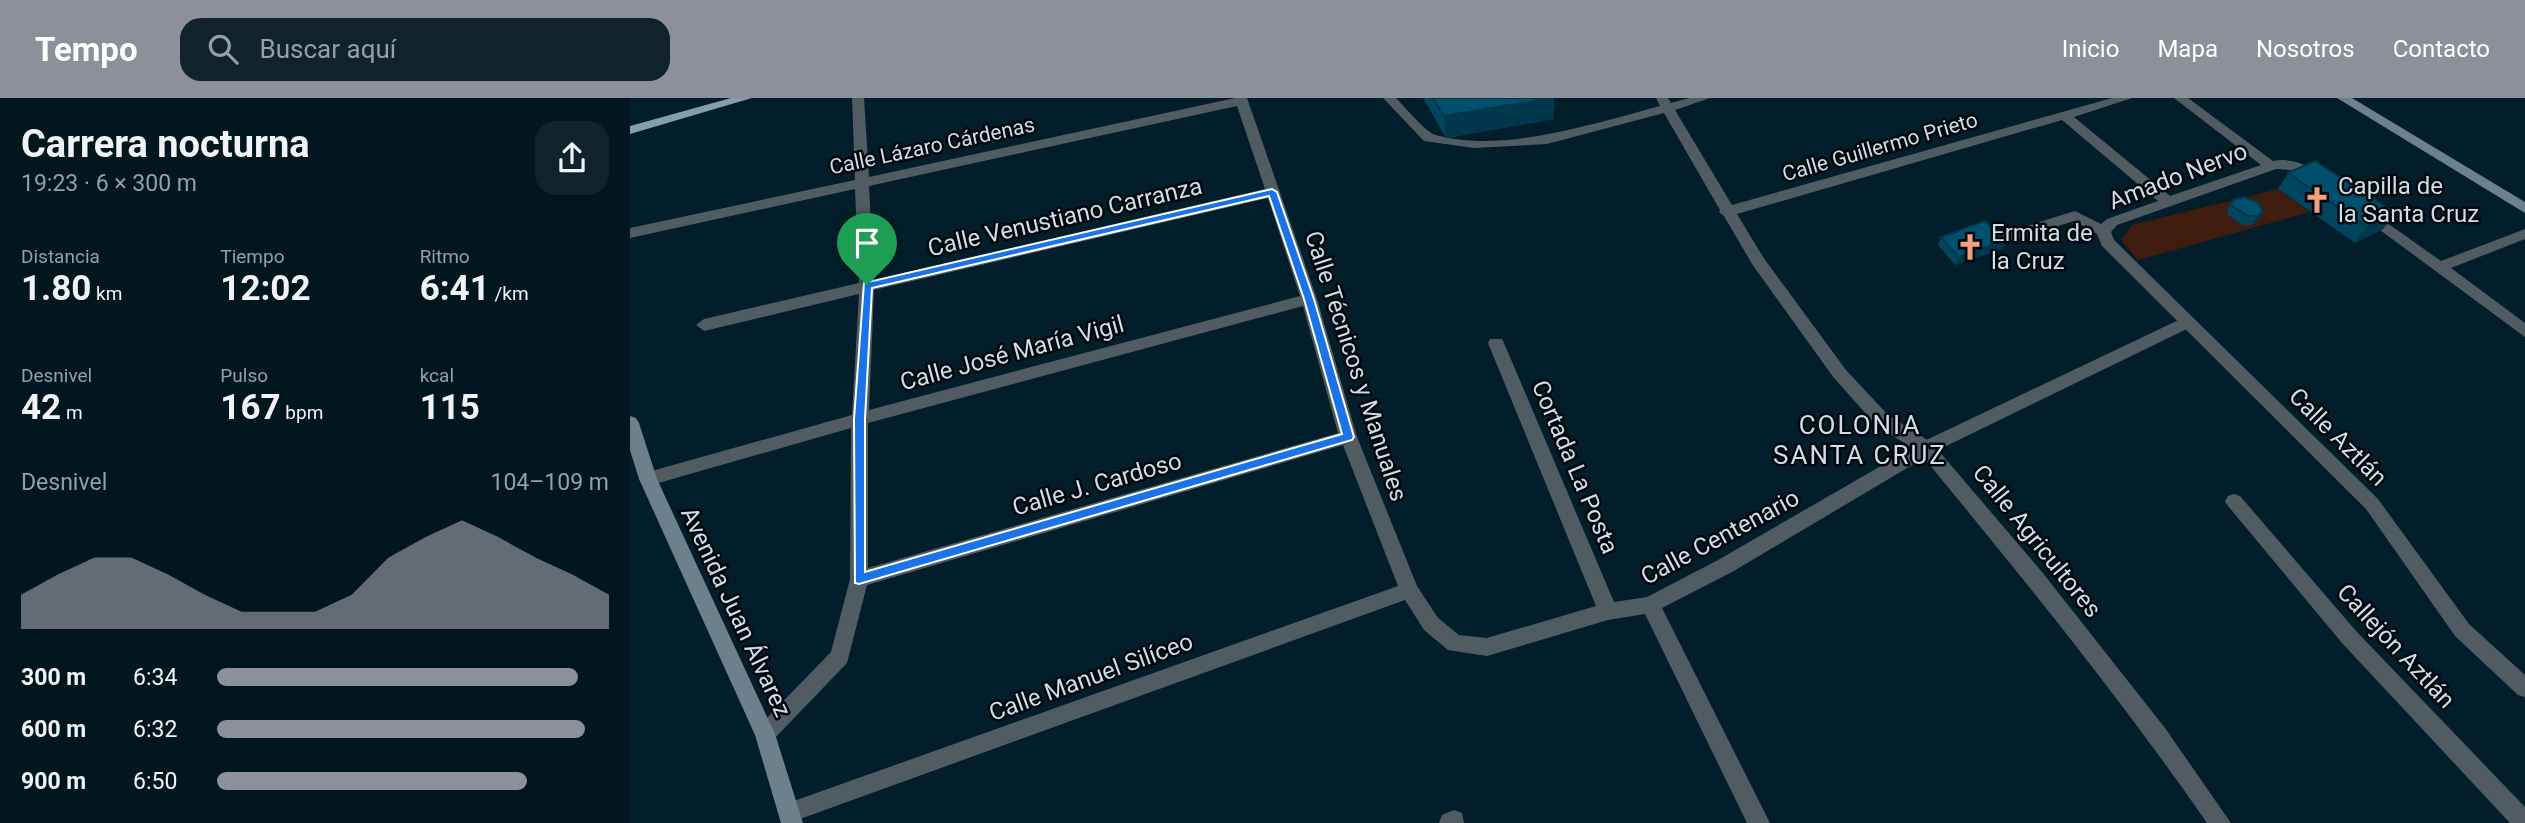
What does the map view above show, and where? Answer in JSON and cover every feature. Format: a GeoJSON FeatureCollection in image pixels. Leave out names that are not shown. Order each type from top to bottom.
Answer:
{"type":"FeatureCollection","features":[{"type":"Feature","properties":{"kind":"main road"},"geometry":{"type":"LineString","coordinates":[[630,130],[746,98]]}},
{"type":"Feature","properties":{"kind":"street"},"geometry":{"type":"LineString","coordinates":[[765,734],[840,657],[859,579],[860,419],[867,285],[858,98]]}},
{"type":"Feature","properties":{"kind":"street"},"geometry":{"type":"LineString","coordinates":[[1389,98],[1429,138],[1474,144],[1547,139],[1665,102],[1704,98]]}},
{"type":"Feature","properties":{"kind":"street","name":"Calle Guillermo Prieto"},"geometry":{"type":"LineString","coordinates":[[1726,212],[2126,98]]}},
{"type":"Feature","properties":{"kind":"street"},"geometry":{"type":"LineString","coordinates":[[2180,98],[2271,166],[2280,162],[2294,165],[2325,184]]}},
{"type":"Feature","properties":{"kind":"street"},"geometry":{"type":"LineString","coordinates":[[2343,98],[2525,208]]}},
{"type":"Feature","properties":{"kind":"street","name":"Calle Lázaro Cárdenas"},"geometry":{"type":"LineString","coordinates":[[630,233],[1242,99]]}},
{"type":"Feature","properties":{"kind":"street","name":"Calle Técnicos y Manuales"},"geometry":{"type":"LineString","coordinates":[[1242,99],[1309,299],[1348,437],[1409,590],[1431,624],[1455,644],[1488,647]]}},
{"type":"Feature","properties":{"kind":"street","name":"Calle Agricultores"},"geometry":{"type":"LineString","coordinates":[[1665,102],[1726,212],[1757,260],[1840,374],[1882,420],[1926,448],[2076,630],[2158,735],[2220,823]]}},
{"type":"Feature","properties":{"kind":"street"},"geometry":{"type":"LineString","coordinates":[[2066,117],[2168,202]]}},
{"type":"Feature","properties":{"kind":"street","name":"Amado Nervo"},"geometry":{"type":"LineString","coordinates":[[2103,231],[2112,222],[2271,166]]}},
{"type":"Feature","properties":{"kind":"street","name":"Calle Venustiano Carranza"},"geometry":{"type":"LineString","coordinates":[[704,325],[1272,192]]}},
{"type":"Feature","properties":{"kind":"street"},"geometry":{"type":"LineString","coordinates":[[2356,206],[2525,331]]}},
{"type":"Feature","properties":{"kind":"street"},"geometry":{"type":"LineString","coordinates":[[1999,239],[2075,216],[2103,231]]}},
{"type":"Feature","properties":{"kind":"street","name":"Calle Aztlán"},"geometry":{"type":"LineString","coordinates":[[2103,231],[2107,242],[2372,504],[2462,631],[2525,688]]}},
{"type":"Feature","properties":{"kind":"street"},"geometry":{"type":"LineString","coordinates":[[2439,267],[2525,234]]}},
{"type":"Feature","properties":{"kind":"street","name":"Calle José María Vigil"},"geometry":{"type":"LineString","coordinates":[[648,479],[860,419],[1309,299]]}},
{"type":"Feature","properties":{"kind":"street","name":"Calle Centenario"},"geometry":{"type":"LineString","coordinates":[[1488,647],[1608,611],[1650,605],[1725,566],[1926,448],[2187,322]]}},
{"type":"Feature","properties":{"kind":"street","name":"Cortada La Posta"},"geometry":{"type":"LineString","coordinates":[[1496,343],[1608,611]]}},
{"type":"Feature","properties":{"kind":"street","name":"Avenida Juan Álvarez"},"geometry":{"type":"LineString","coordinates":[[630,423],[648,479],[765,734],[792,818]]}},
{"type":"Feature","properties":{"kind":"street","name":"Calle J. Cardoso"},"geometry":{"type":"LineString","coordinates":[[859,579],[1348,437]]}},
{"type":"Feature","properties":{"kind":"street","name":"Callejón Aztlán"},"geometry":{"type":"LineString","coordinates":[[2234,501],[2349,637],[2525,823]]}},
{"type":"Feature","properties":{"kind":"street","name":"Calle Manuel Silíceo"},"geometry":{"type":"LineString","coordinates":[[792,818],[1409,590]]}},
{"type":"Feature","properties":{"kind":"street"},"geometry":{"type":"LineString","coordinates":[[1650,605],[1759,823]]}},
{"type":"Feature","properties":{"kind":"shaded area"},"geometry":{"type":"Polygon","coordinates":[[[2278,189],[2310,212],[2138,260],[2121,240],[2132,225],[2278,189]]]}},
{"type":"Feature","properties":{"kind":"building"},"geometry":{"type":"Polygon","coordinates":[[[1433,98],[1552,98],[1444,116],[1433,98]]]}},
{"type":"Feature","properties":{"kind":"building"},"geometry":{"type":"Polygon","coordinates":[[[2315,161],[2395,213],[2367,227],[2288,173],[2315,161]]]}},
{"type":"Feature","properties":{"kind":"building"},"geometry":{"type":"Polygon","coordinates":[[[2244,197],[2259,203],[2263,212],[2258,216],[2248,216],[2232,206],[2233,200],[2244,197]]]}},
{"type":"Feature","properties":{"kind":"building"},"geometry":{"type":"Polygon","coordinates":[[[1985,221],[2006,240],[1958,257],[1941,237],[1985,221]]]}},
{"type":"Feature","properties":{"kind":"place","name":"Capilla de la Santa Cruz"},"geometry":{"type":"Point","coordinates":[2317,200]}},
{"type":"Feature","properties":{"kind":"place","name":"Ermita de la Cruz"},"geometry":{"type":"Point","coordinates":[1970,247]}},
{"type":"Feature","properties":{"kind":"district","name":"COLONIA SANTA CRUZ"},"geometry":{"type":"Point","coordinates":[1860,440]}},
{"type":"Feature","properties":{"kind":"route"},"geometry":{"type":"LineString","coordinates":[[1272,192],[1309,299],[1348,437],[859,579],[860,419],[867,285],[1272,192]]}}]}
